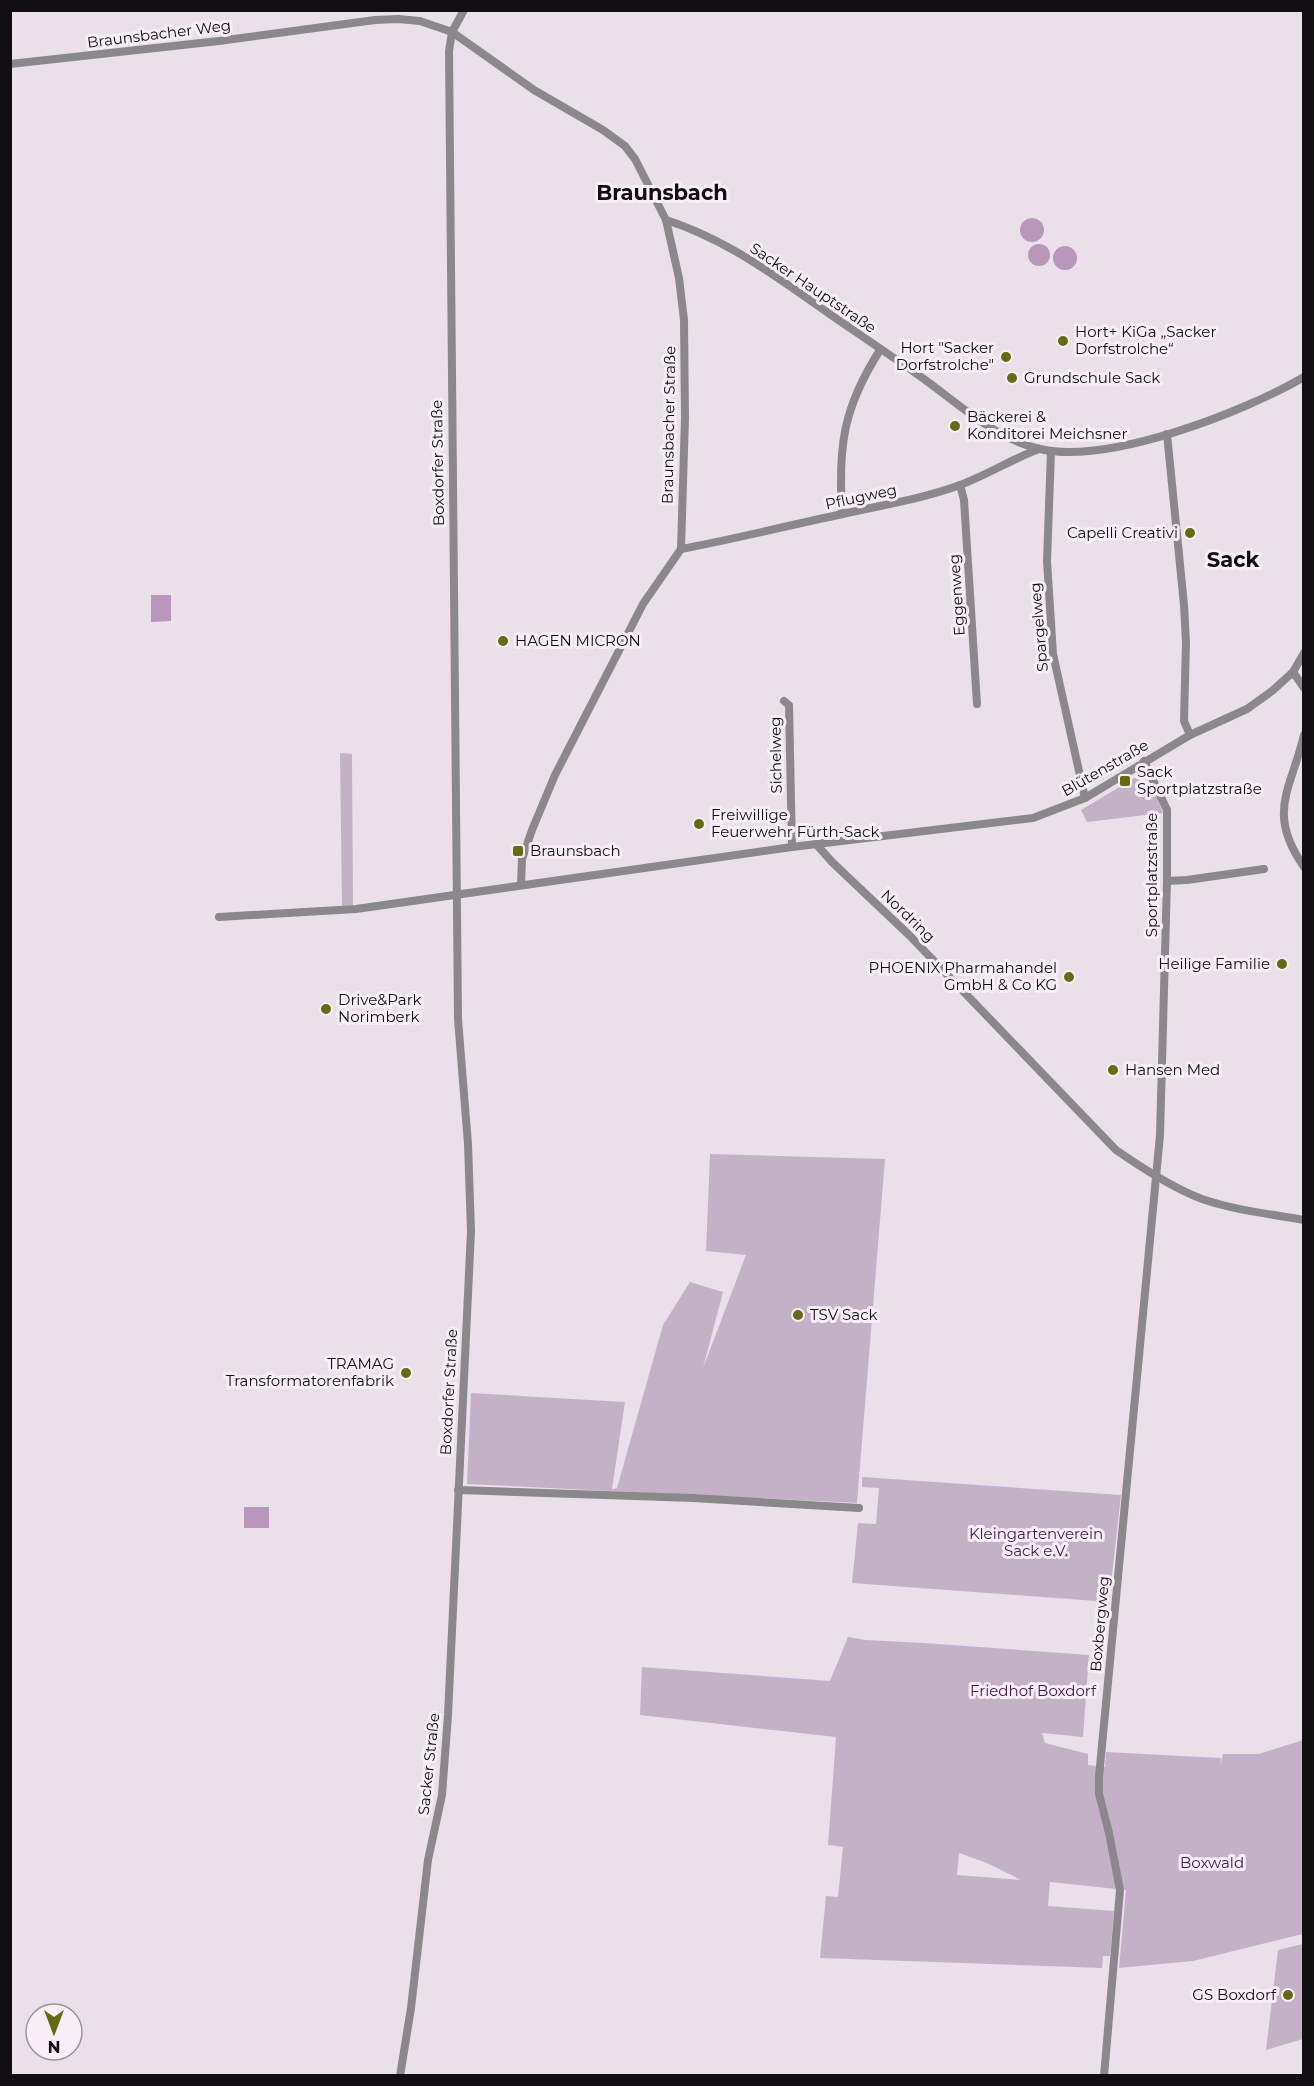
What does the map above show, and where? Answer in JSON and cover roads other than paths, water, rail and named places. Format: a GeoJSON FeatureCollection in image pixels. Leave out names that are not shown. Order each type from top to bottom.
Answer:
{"type":"FeatureCollection","features":[{"type":"Feature","properties":{"kind":"street"},"geometry":{"type":"LineString","coordinates":[[452,32],[464,10]]}},
{"type":"Feature","properties":{"kind":"street","name":"Braunsbacher Weg"},"geometry":{"type":"LineString","coordinates":[[10,64],[219,41],[375,20],[420,21],[452,32]]}},
{"type":"Feature","properties":{"kind":"street","name":"Braunsbacher Straße"},"geometry":{"type":"LineString","coordinates":[[452,32],[507,72],[603,130],[625,146],[635,159],[666,220],[679,278],[684,320],[685,436],[681,549]]}},
{"type":"Feature","properties":{"kind":"street","name":"Boxdorfer Straße"},"geometry":{"type":"LineString","coordinates":[[452,32],[449,51],[449,201],[458,1019],[468,1144],[471,1231],[458,1490]]}},
{"type":"Feature","properties":{"kind":"street","name":"Sacker Hauptstraße"},"geometry":{"type":"LineString","coordinates":[[666,220],[686,226],[780,278],[996,431],[1039,449],[1079,451],[1115,447],[1167,434],[1230,413],[1304,377]]}},
{"type":"Feature","properties":{"kind":"street"},"geometry":{"type":"LineString","coordinates":[[842,514],[840,464],[848,415],[859,388],[880,350]]}},
{"type":"Feature","properties":{"kind":"street"},"geometry":{"type":"LineString","coordinates":[[1167,434],[1184,605],[1186,642],[1184,721],[1190,735]]}},
{"type":"Feature","properties":{"kind":"street","name":"Pflugweg"},"geometry":{"type":"LineString","coordinates":[[681,549],[743,538],[897,503],[960,485],[1039,449]]}},
{"type":"Feature","properties":{"kind":"street","name":"Spargelweg"},"geometry":{"type":"LineString","coordinates":[[1051,451],[1047,561],[1051,639],[1061,696],[1085,798]]}},
{"type":"Feature","properties":{"kind":"street","name":"Eggenweg"},"geometry":{"type":"LineString","coordinates":[[960,485],[964,500],[977,704]]}},
{"type":"Feature","properties":{"kind":"street"},"geometry":{"type":"LineString","coordinates":[[521,885],[522,859],[555,775],[644,604],[681,549]]}},
{"type":"Feature","properties":{"kind":"street","name":"Blütenstraße"},"geometry":{"type":"LineString","coordinates":[[816,844],[1033,818],[1085,798],[1190,735],[1247,709],[1293,672],[1304,653]]}},
{"type":"Feature","properties":{"kind":"street"},"geometry":{"type":"LineString","coordinates":[[1293,672],[1304,688]]}},
{"type":"Feature","properties":{"kind":"street","name":"Sichelweg"},"geometry":{"type":"LineString","coordinates":[[784,701],[789,705],[792,847]]}},
{"type":"Feature","properties":{"kind":"street"},"geometry":{"type":"LineString","coordinates":[[1304,735],[1284,796],[1283,813],[1290,843],[1304,867]]}},
{"type":"Feature","properties":{"kind":"street","name":"Sportplatzstraße"},"geometry":{"type":"LineString","coordinates":[[1144,761],[1167,810],[1160,1135],[1156,1174]]}},
{"type":"Feature","properties":{"kind":"street"},"geometry":{"type":"LineString","coordinates":[[219,917],[356,909],[816,844]]}},
{"type":"Feature","properties":{"kind":"street","name":"Nordring"},"geometry":{"type":"LineString","coordinates":[[816,844],[909,935],[1116,1150],[1136,1164],[1202,1198],[1229,1206],[1304,1220]]}},
{"type":"Feature","properties":{"kind":"street"},"geometry":{"type":"LineString","coordinates":[[1167,881],[1264,868]]}},
{"type":"Feature","properties":{"kind":"street","name":"Boxbergweg"},"geometry":{"type":"LineString","coordinates":[[1104,2076],[1120,1890],[1099,1794],[1098,1777],[1156,1174]]}},
{"type":"Feature","properties":{"kind":"street"},"geometry":{"type":"LineString","coordinates":[[458,1490],[693,1498],[859,1508]]}},
{"type":"Feature","properties":{"kind":"street","name":"Sacker Straße"},"geometry":{"type":"LineString","coordinates":[[400,2076],[411,2008],[428,1860],[442,1795],[448,1715],[458,1490]]}},
{"type":"Feature","properties":{"kind":"place","name":"Hort+ KiGa „Sacker Dorfstrolche“"},"geometry":{"type":"Point","coordinates":[1063,341]}},
{"type":"Feature","properties":{"kind":"place","name":"Hort \"Sacker Dorfstrolche\""},"geometry":{"type":"Point","coordinates":[1006,357]}},
{"type":"Feature","properties":{"kind":"place","name":"Grundschule Sack"},"geometry":{"type":"Point","coordinates":[1012,378]}},
{"type":"Feature","properties":{"kind":"place","name":"Bäckerei & Konditorei Meichsner"},"geometry":{"type":"Point","coordinates":[955,426]}},
{"type":"Feature","properties":{"kind":"place","name":"Capelli Creativi"},"geometry":{"type":"Point","coordinates":[1190,533]}},
{"type":"Feature","properties":{"kind":"place","name":"HAGEN MICRON"},"geometry":{"type":"Point","coordinates":[503,641]}},
{"type":"Feature","properties":{"kind":"place","name":"Sack Sportplatzstraße"},"geometry":{"type":"Point","coordinates":[1125,781]}},
{"type":"Feature","properties":{"kind":"place","name":"Freiwillige Feuerwehr Fürth-Sack"},"geometry":{"type":"Point","coordinates":[699,824]}},
{"type":"Feature","properties":{"kind":"place","name":"Braunsbach"},"geometry":{"type":"Point","coordinates":[518,851]}},
{"type":"Feature","properties":{"kind":"place","name":"Heilige Familie"},"geometry":{"type":"Point","coordinates":[1282,964]}},
{"type":"Feature","properties":{"kind":"place","name":"PHOENIX Pharmahandel GmbH & Co KG"},"geometry":{"type":"Point","coordinates":[1069,977]}},
{"type":"Feature","properties":{"kind":"place","name":"Drive&Park Norimberk"},"geometry":{"type":"Point","coordinates":[326,1009]}},
{"type":"Feature","properties":{"kind":"place","name":"Hansen Med"},"geometry":{"type":"Point","coordinates":[1113,1070]}},
{"type":"Feature","properties":{"kind":"place","name":"TSV Sack"},"geometry":{"type":"Point","coordinates":[798,1315]}},
{"type":"Feature","properties":{"kind":"place","name":"TRAMAG Transformatorenfabrik"},"geometry":{"type":"Point","coordinates":[406,1373]}},
{"type":"Feature","properties":{"kind":"place","name":"GS Boxdorf"},"geometry":{"type":"Point","coordinates":[1288,1995]}},
{"type":"Feature","properties":{"kind":"district","name":"Braunsbach"},"geometry":{"type":"Point","coordinates":[662,193]}},
{"type":"Feature","properties":{"kind":"district","name":"Sack"},"geometry":{"type":"Point","coordinates":[1233,560]}},
{"type":"Feature","properties":{"kind":"park label","name":"Kleingartenverein Sack e.V."},"geometry":{"type":"Point","coordinates":[1036,1542]}},
{"type":"Feature","properties":{"kind":"park label","name":"Friedhof Boxdorf"},"geometry":{"type":"Point","coordinates":[1033,1691]}},
{"type":"Feature","properties":{"kind":"park label","name":"Boxwald"},"geometry":{"type":"Point","coordinates":[1212,1863]}}]}
